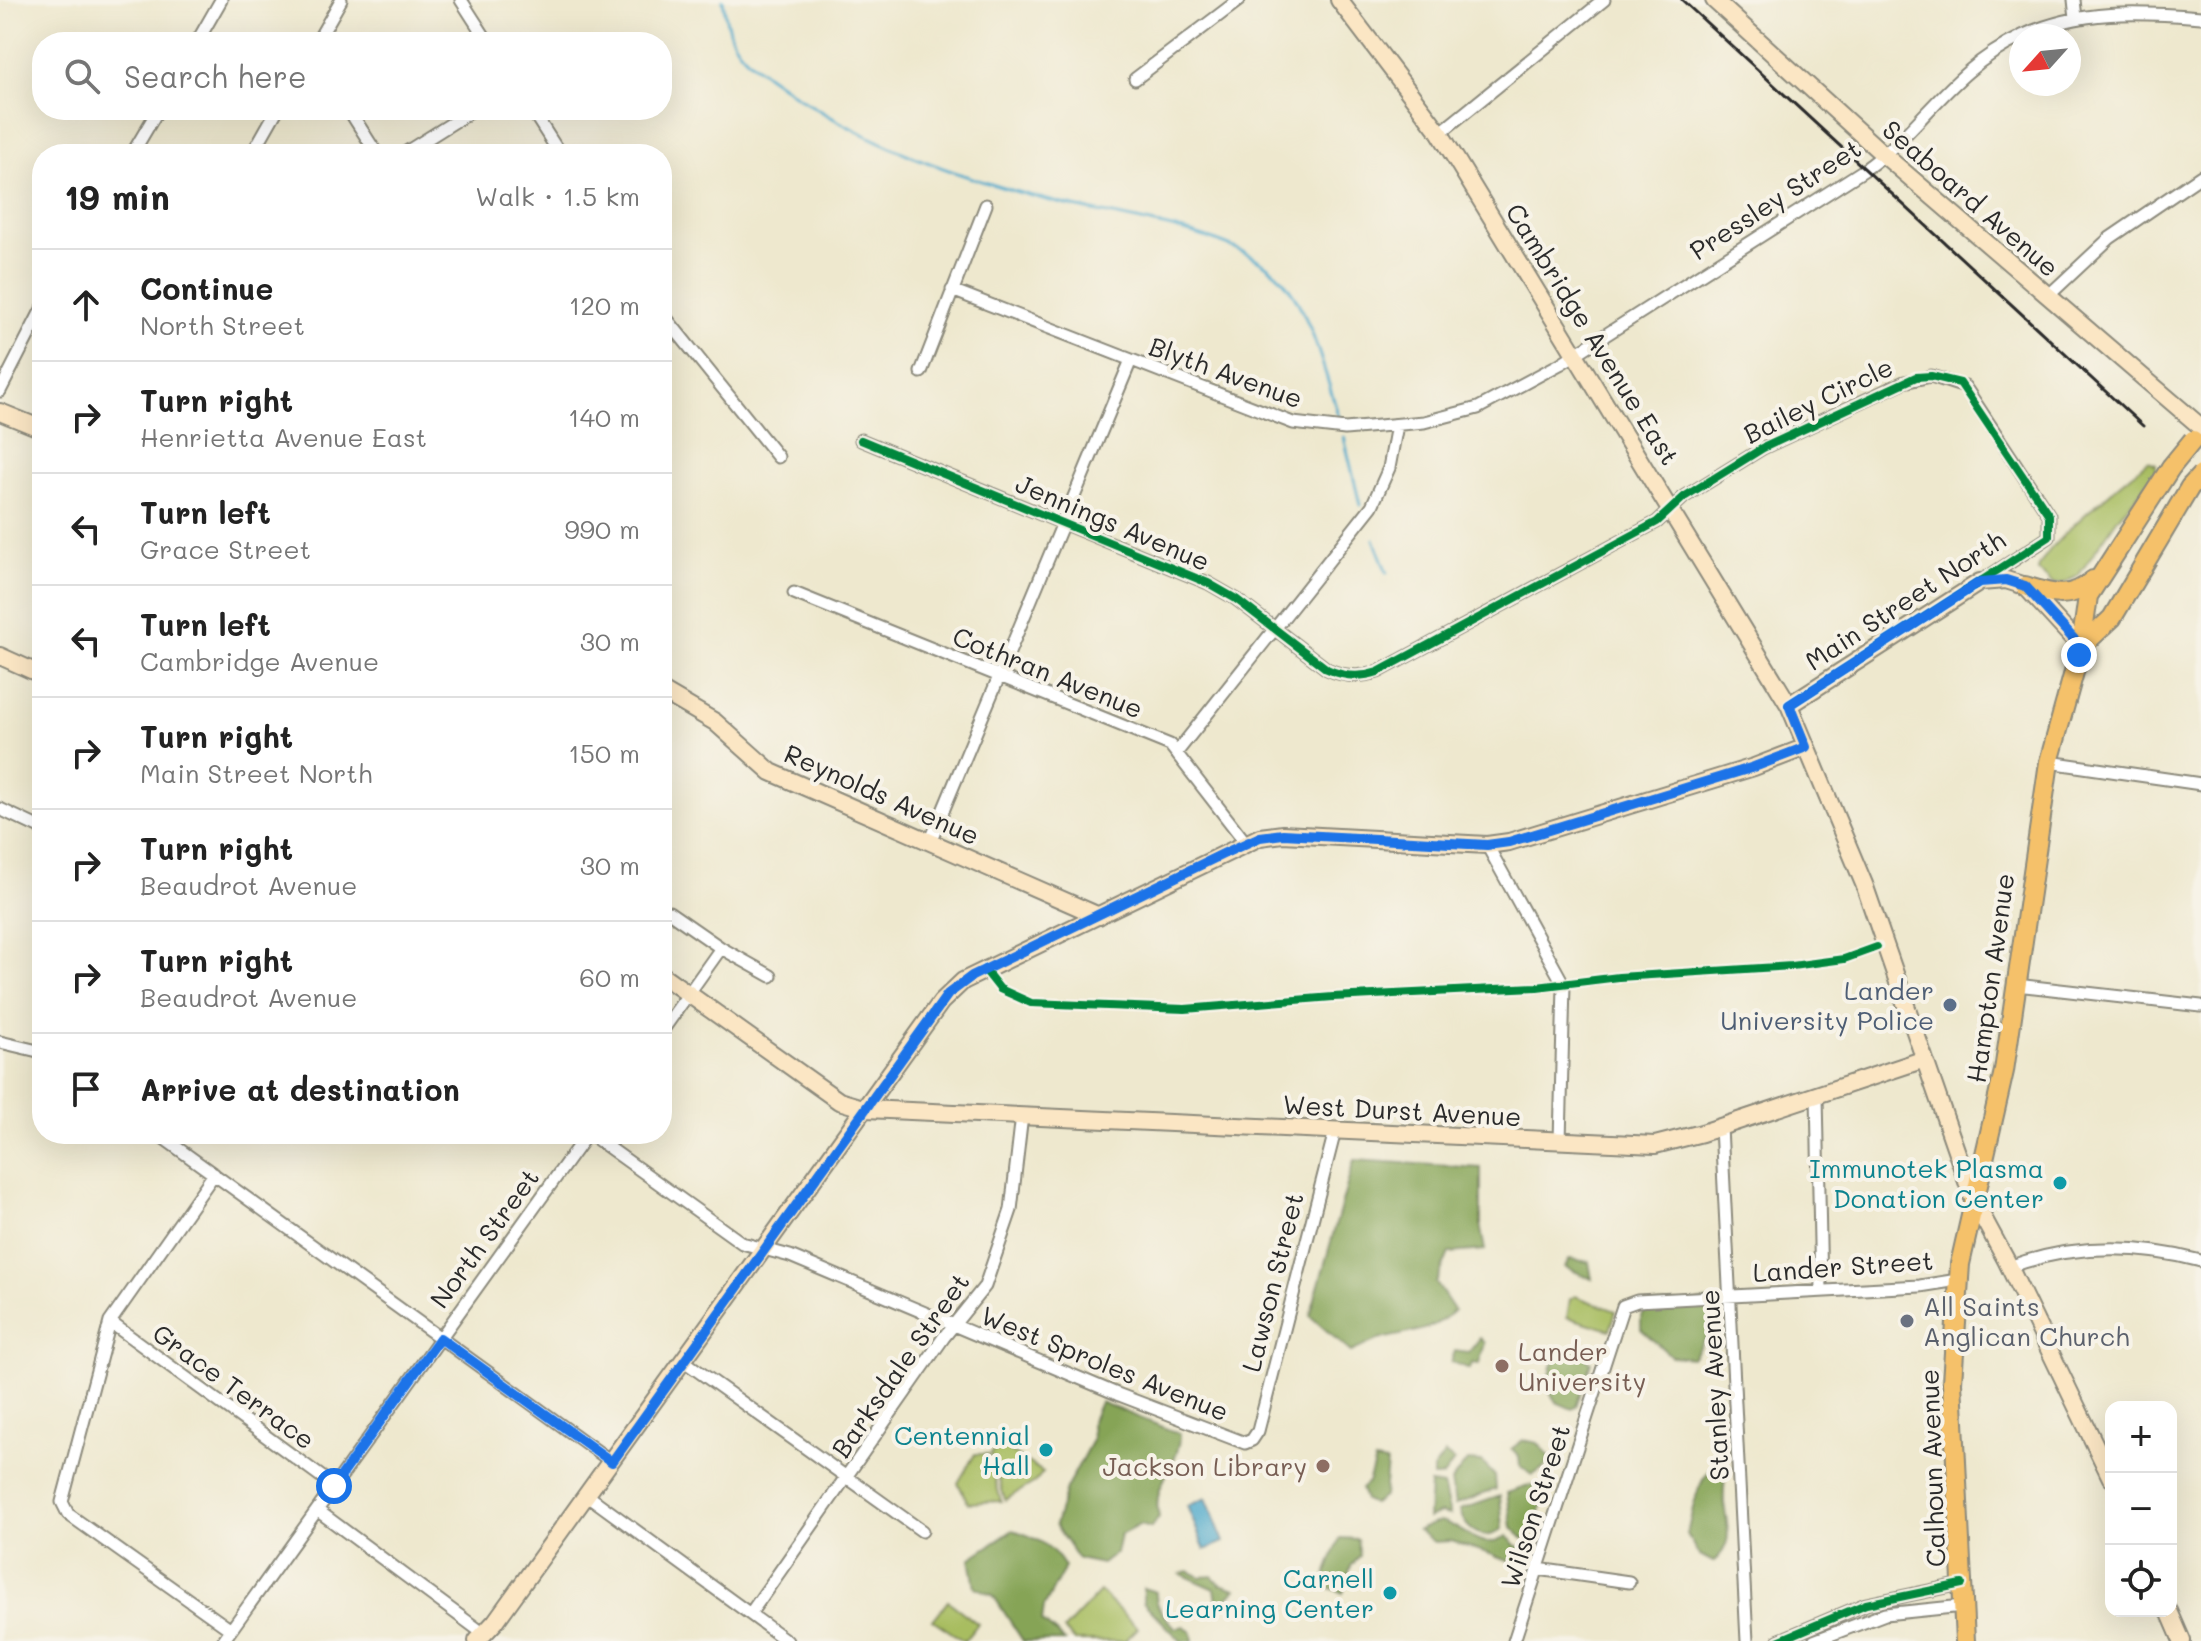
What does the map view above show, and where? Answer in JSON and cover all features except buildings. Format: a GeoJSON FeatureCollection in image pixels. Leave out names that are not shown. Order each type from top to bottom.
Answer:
{"type":"FeatureCollection","features":[{"type":"Feature","properties":{"kind":"main road","name":"Cambridge Avenue East"},"geometry":{"type":"LineString","coordinates":[[1339,0],[1440,133],[1789,705],[1872,903],[1922,1060],[1973,1199],[2109,1473]]}},
{"type":"Feature","properties":{"kind":"main road","name":"Seaboard Avenue"},"geometry":{"type":"LineString","coordinates":[[1714,0],[1884,155],[2048,296],[2198,432]]}},
{"type":"Feature","properties":{"kind":"main road"},"geometry":{"type":"LineString","coordinates":[[0,412],[32,425]]}},
{"type":"Feature","properties":{"kind":"main road"},"geometry":{"type":"LineString","coordinates":[[1980,582],[2006,580],[2058,596],[2079,592],[2109,564],[2171,467],[2198,432]]}},
{"type":"Feature","properties":{"kind":"main road"},"geometry":{"type":"LineString","coordinates":[[2025,586],[2081,647],[2112,618],[2196,481]]}},
{"type":"Feature","properties":{"kind":"main road","name":"Hampton Avenue"},"geometry":{"type":"LineString","coordinates":[[1973,1199],[1994,1124],[2049,762],[2081,647],[2088,596],[2109,564]]}},
{"type":"Feature","properties":{"kind":"main road","name":"Main Street North"},"geometry":{"type":"LineString","coordinates":[[1789,705],[1980,582]]}},
{"type":"Feature","properties":{"kind":"main road"},"geometry":{"type":"LineString","coordinates":[[0,656],[32,670]]}},
{"type":"Feature","properties":{"kind":"main road","name":"Reynolds Avenue"},"geometry":{"type":"LineString","coordinates":[[672,697],[715,722],[771,772],[1099,916]]}},
{"type":"Feature","properties":{"kind":"main road"},"geometry":{"type":"LineString","coordinates":[[481,1637],[612,1462],[956,987],[1246,843],[1283,834],[1487,845],[1509,842],[1740,772],[1806,747]]}},
{"type":"Feature","properties":{"kind":"main road","name":"West Durst Avenue"},"geometry":{"type":"LineString","coordinates":[[672,982],[839,1101],[866,1109],[1655,1145],[1721,1127],[1922,1060]]}},
{"type":"Feature","properties":{"kind":"main road","name":"Calhoun Avenue"},"geometry":{"type":"LineString","coordinates":[[1965,1641],[1952,1382],[1958,1280],[1973,1199]]}},
{"type":"Feature","properties":{"kind":"main road"},"geometry":{"type":"LineString","coordinates":[[2172,1617],[2182,1641]]}},
{"type":"Feature","properties":{"kind":"street"},"geometry":{"type":"LineString","coordinates":[[203,32],[221,0]]}},
{"type":"Feature","properties":{"kind":"street"},"geometry":{"type":"LineString","coordinates":[[323,32],[341,0]]}},
{"type":"Feature","properties":{"kind":"street"},"geometry":{"type":"LineString","coordinates":[[461,0],[482,32]]}},
{"type":"Feature","properties":{"kind":"street"},"geometry":{"type":"LineString","coordinates":[[1135,79],[1239,0]]}},
{"type":"Feature","properties":{"kind":"street"},"geometry":{"type":"LineString","coordinates":[[1440,133],[1604,0]]}},
{"type":"Feature","properties":{"kind":"street"},"geometry":{"type":"LineString","coordinates":[[2074,0],[2076,18]]}},
{"type":"Feature","properties":{"kind":"street","name":"Pressley Street"},"geometry":{"type":"LineString","coordinates":[[2058,24],[2076,18],[2131,12],[2201,17]]}},
{"type":"Feature","properties":{"kind":"street","name":"Pressley Street"},"geometry":{"type":"LineString","coordinates":[[1576,353],[1884,155],[1964,72],[2009,44]]}},
{"type":"Feature","properties":{"kind":"street"},"geometry":{"type":"LineString","coordinates":[[138,144],[152,120]]}},
{"type":"Feature","properties":{"kind":"street"},"geometry":{"type":"LineString","coordinates":[[258,144],[271,120]]}},
{"type":"Feature","properties":{"kind":"street"},"geometry":{"type":"LineString","coordinates":[[355,120],[371,144]]}},
{"type":"Feature","properties":{"kind":"street"},"geometry":{"type":"LineString","coordinates":[[419,144],[457,120]]}},
{"type":"Feature","properties":{"kind":"street"},"geometry":{"type":"LineString","coordinates":[[538,120],[554,144]]}},
{"type":"Feature","properties":{"kind":"street"},"geometry":{"type":"LineString","coordinates":[[2048,296],[2110,238],[2201,176]]}},
{"type":"Feature","properties":{"kind":"street"},"geometry":{"type":"LineString","coordinates":[[921,372],[986,205]]}},
{"type":"Feature","properties":{"kind":"street","name":"Blyth Avenue"},"geometry":{"type":"LineString","coordinates":[[952,290],[1293,423],[1345,429],[1445,419],[1478,408],[1576,353]]}},
{"type":"Feature","properties":{"kind":"street"},"geometry":{"type":"LineString","coordinates":[[672,325],[778,457]]}},
{"type":"Feature","properties":{"kind":"street"},"geometry":{"type":"LineString","coordinates":[[0,391],[32,329]]}},
{"type":"Feature","properties":{"kind":"street"},"geometry":{"type":"LineString","coordinates":[[930,842],[1131,360]]}},
{"type":"Feature","properties":{"kind":"street","name":"Bailey Circle"},"geometry":{"type":"LineString","coordinates":[[1672,509],[1684,497],[1763,448],[1904,382],[1931,376],[1965,387],[2049,515],[2049,537]]}},
{"type":"Feature","properties":{"kind":"street"},"geometry":{"type":"LineString","coordinates":[[1177,752],[1372,506],[1389,468],[1397,425]]}},
{"type":"Feature","properties":{"kind":"street","name":"Jennings Avenue"},"geometry":{"type":"LineString","coordinates":[[861,440],[1208,583],[1332,671],[1353,676],[1373,674],[1657,522],[1672,509]]}},
{"type":"Feature","properties":{"kind":"street","name":"Main Street North"},"geometry":{"type":"LineString","coordinates":[[1980,582],[2049,537]]}},
{"type":"Feature","properties":{"kind":"street","name":"Cothran Avenue"},"geometry":{"type":"LineString","coordinates":[[794,593],[1170,745],[1246,843]]}},
{"type":"Feature","properties":{"kind":"street"},"geometry":{"type":"LineString","coordinates":[[2049,762],[2201,784]]}},
{"type":"Feature","properties":{"kind":"street"},"geometry":{"type":"LineString","coordinates":[[0,809],[32,824]]}},
{"type":"Feature","properties":{"kind":"street"},"geometry":{"type":"LineString","coordinates":[[1487,845],[1564,985],[1560,1142]]}},
{"type":"Feature","properties":{"kind":"street"},"geometry":{"type":"LineString","coordinates":[[672,914],[721,948],[771,976]]}},
{"type":"Feature","properties":{"kind":"street"},"geometry":{"type":"LineString","coordinates":[[672,1017],[721,948]]}},
{"type":"Feature","properties":{"kind":"street"},"geometry":{"type":"LineString","coordinates":[[2016,985],[2201,1006]]}},
{"type":"Feature","properties":{"kind":"street"},"geometry":{"type":"LineString","coordinates":[[0,1042],[32,1050]]}},
{"type":"Feature","properties":{"kind":"street"},"geometry":{"type":"LineString","coordinates":[[1817,1095],[1821,1291]]}},
{"type":"Feature","properties":{"kind":"street","name":"Barksdale Street"},"geometry":{"type":"LineString","coordinates":[[750,1614],[985,1286],[1006,1230],[1022,1115]]}},
{"type":"Feature","properties":{"kind":"street","name":"Stanley Avenue"},"geometry":{"type":"LineString","coordinates":[[1721,1127],[1732,1296],[1747,1641]]}},
{"type":"Feature","properties":{"kind":"street","name":"Lawson Street"},"geometry":{"type":"LineString","coordinates":[[1249,1442],[1258,1431],[1335,1131]]}},
{"type":"Feature","properties":{"kind":"street"},"geometry":{"type":"LineString","coordinates":[[173,1144],[612,1462]]}},
{"type":"Feature","properties":{"kind":"street","name":"North Street"},"geometry":{"type":"LineString","coordinates":[[334,1486],[581,1144]]}},
{"type":"Feature","properties":{"kind":"street","name":"West Sproles Avenue"},"geometry":{"type":"LineString","coordinates":[[602,1144],[742,1243],[766,1249],[955,1325],[1117,1394],[1240,1442],[1249,1442]]}},
{"type":"Feature","properties":{"kind":"street"},"geometry":{"type":"LineString","coordinates":[[214,1174],[110,1322],[63,1507],[231,1630]]}},
{"type":"Feature","properties":{"kind":"street"},"geometry":{"type":"LineString","coordinates":[[2009,1267],[2117,1247],[2157,1250],[2201,1261]]}},
{"type":"Feature","properties":{"kind":"street","name":"Lander Street"},"geometry":{"type":"LineString","coordinates":[[1732,1296],[1920,1286],[1958,1280]]}},
{"type":"Feature","properties":{"kind":"street","name":"Wilson Street"},"geometry":{"type":"LineString","coordinates":[[1514,1641],[1623,1306],[1637,1301],[1732,1296]]}},
{"type":"Feature","properties":{"kind":"street","name":"Grace Terrace"},"geometry":{"type":"LineString","coordinates":[[110,1322],[334,1486]]}},
{"type":"Feature","properties":{"kind":"street"},"geometry":{"type":"LineString","coordinates":[[684,1361],[922,1531]]}},
{"type":"Feature","properties":{"kind":"street"},"geometry":{"type":"LineString","coordinates":[[223,1641],[334,1486]]}},
{"type":"Feature","properties":{"kind":"street"},"geometry":{"type":"LineString","coordinates":[[587,1495],[787,1641]]}},
{"type":"Feature","properties":{"kind":"street"},"geometry":{"type":"LineString","coordinates":[[317,1510],[481,1637]]}},
{"type":"Feature","properties":{"kind":"street"},"geometry":{"type":"LineString","coordinates":[[1538,1569],[1629,1582]]}},
{"type":"Feature","properties":{"kind":"street"},"geometry":{"type":"LineString","coordinates":[[1778,1641],[1866,1604],[1962,1584]]}},
{"type":"Feature","properties":{"kind":"street"},"geometry":{"type":"LineString","coordinates":[[1814,1641],[1885,1614],[1963,1606]]}},
{"type":"Feature","properties":{"kind":"green space"},"geometry":{"type":"Polygon","coordinates":[[[2148,461],[2156,464],[2154,476],[2119,516],[2078,576],[2064,583],[2053,584],[2038,571],[2042,560],[2068,531],[2148,461]]]}},
{"type":"Feature","properties":{"kind":"green space"},"geometry":{"type":"Polygon","coordinates":[[[1354,1160],[1481,1168],[1481,1230],[1485,1250],[1449,1253],[1436,1283],[1454,1310],[1446,1317],[1430,1327],[1378,1340],[1351,1352],[1310,1316],[1354,1160]]]}},
{"type":"Feature","properties":{"kind":"green space"},"geometry":{"type":"Polygon","coordinates":[[[1570,1259],[1589,1262],[1592,1279],[1565,1267],[1570,1259]]]}},
{"type":"Feature","properties":{"kind":"green space"},"geometry":{"type":"Polygon","coordinates":[[[1575,1296],[1616,1311],[1610,1330],[1567,1317],[1570,1299],[1575,1296]]]}},
{"type":"Feature","properties":{"kind":"green space"},"geometry":{"type":"Polygon","coordinates":[[[1710,1301],[1710,1331],[1692,1358],[1671,1356],[1641,1329],[1641,1316],[1652,1305],[1710,1301]]]}},
{"type":"Feature","properties":{"kind":"green space"},"geometry":{"type":"Polygon","coordinates":[[[1480,1338],[1485,1343],[1479,1364],[1472,1363],[1470,1369],[1451,1362],[1455,1351],[1468,1353],[1480,1338]]]}},
{"type":"Feature","properties":{"kind":"green space"},"geometry":{"type":"Polygon","coordinates":[[[1562,1349],[1580,1353],[1591,1362],[1576,1407],[1572,1409],[1556,1402],[1547,1388],[1552,1366],[1562,1349]]]}},
{"type":"Feature","properties":{"kind":"green space"},"geometry":{"type":"Polygon","coordinates":[[[1100,1402],[1180,1434],[1176,1455],[1159,1494],[1159,1517],[1151,1528],[1139,1525],[1120,1535],[1116,1553],[1102,1564],[1078,1559],[1055,1525],[1066,1489],[1092,1440],[1091,1423],[1100,1402]]]}},
{"type":"Feature","properties":{"kind":"green space"},"geometry":{"type":"Polygon","coordinates":[[[1523,1440],[1538,1443],[1550,1458],[1546,1466],[1533,1475],[1520,1466],[1519,1457],[1511,1449],[1523,1440]]]}},
{"type":"Feature","properties":{"kind":"green space"},"geometry":{"type":"Polygon","coordinates":[[[1002,1446],[1043,1472],[1035,1482],[1005,1500],[991,1453],[1002,1446]]]}},
{"type":"Feature","properties":{"kind":"green space"},"geometry":{"type":"Polygon","coordinates":[[[975,1454],[988,1454],[1001,1501],[968,1503],[958,1483],[975,1454]]]}},
{"type":"Feature","properties":{"kind":"green space"},"geometry":{"type":"Polygon","coordinates":[[[1445,1454],[1454,1461],[1443,1477],[1433,1477],[1433,1470],[1445,1454]]]}},
{"type":"Feature","properties":{"kind":"green space"},"geometry":{"type":"Polygon","coordinates":[[[1375,1461],[1387,1463],[1384,1496],[1373,1504],[1365,1500],[1361,1489],[1368,1483],[1375,1461]]]}},
{"type":"Feature","properties":{"kind":"green space"},"geometry":{"type":"Polygon","coordinates":[[[1467,1461],[1482,1462],[1495,1476],[1496,1489],[1455,1505],[1451,1482],[1467,1461]]]}},
{"type":"Feature","properties":{"kind":"green space"},"geometry":{"type":"Polygon","coordinates":[[[1719,1464],[1725,1470],[1728,1535],[1724,1549],[1713,1562],[1698,1554],[1687,1534],[1700,1485],[1711,1469],[1719,1464]]]}},
{"type":"Feature","properties":{"kind":"green space"},"geometry":{"type":"Polygon","coordinates":[[[1430,1484],[1443,1486],[1450,1515],[1440,1513],[1428,1518],[1430,1484]]]}},
{"type":"Feature","properties":{"kind":"green space"},"geometry":{"type":"Polygon","coordinates":[[[1532,1485],[1545,1497],[1530,1539],[1522,1538],[1512,1527],[1507,1493],[1532,1485]]]}},
{"type":"Feature","properties":{"kind":"green space"},"geometry":{"type":"Polygon","coordinates":[[[1500,1496],[1503,1528],[1497,1533],[1483,1535],[1466,1524],[1460,1510],[1500,1496]]]}},
{"type":"Feature","properties":{"kind":"green space"},"geometry":{"type":"Polygon","coordinates":[[[1440,1521],[1481,1541],[1498,1541],[1507,1536],[1517,1546],[1528,1549],[1523,1565],[1451,1541],[1434,1542],[1418,1530],[1440,1521]]]}},
{"type":"Feature","properties":{"kind":"green space"},"geometry":{"type":"Polygon","coordinates":[[[1013,1530],[1043,1543],[1065,1567],[1044,1607],[1042,1621],[1065,1641],[1023,1641],[993,1595],[975,1587],[970,1559],[1013,1530]]]}},
{"type":"Feature","properties":{"kind":"green space"},"geometry":{"type":"Polygon","coordinates":[[[1340,1538],[1357,1539],[1360,1556],[1351,1566],[1343,1593],[1330,1588],[1325,1577],[1340,1538]]]}},
{"type":"Feature","properties":{"kind":"green space"},"geometry":{"type":"Polygon","coordinates":[[[1188,1571],[1201,1577],[1212,1576],[1220,1584],[1236,1589],[1225,1601],[1217,1601],[1215,1589],[1181,1574],[1188,1571]]]}},
{"type":"Feature","properties":{"kind":"green space"},"geometry":{"type":"Polygon","coordinates":[[[1143,1588],[1156,1592],[1157,1603],[1165,1616],[1176,1628],[1184,1626],[1192,1633],[1193,1641],[1181,1641],[1143,1602],[1143,1588]]]}},
{"type":"Feature","properties":{"kind":"green space"},"geometry":{"type":"Polygon","coordinates":[[[1100,1592],[1138,1628],[1125,1641],[1075,1641],[1064,1630],[1100,1592]]]}},
{"type":"Feature","properties":{"kind":"green space"},"geometry":{"type":"Polygon","coordinates":[[[948,1601],[978,1624],[964,1641],[933,1620],[948,1601]]]}},
{"type":"Feature","properties":{"kind":"water"},"geometry":{"type":"Polygon","coordinates":[[[1206,1498],[1224,1542],[1205,1550],[1187,1506],[1206,1498]]]}},
{"type":"Feature","properties":{"kind":"waterway"},"geometry":{"type":"LineString","coordinates":[[723,0],[731,36],[751,62],[810,104],[879,142],[990,184],[1206,237],[1257,260],[1277,274],[1299,304],[1316,344],[1341,424]]}},
{"type":"Feature","properties":{"kind":"waterway"},"geometry":{"type":"LineString","coordinates":[[1344,437],[1360,505]]}},
{"type":"Feature","properties":{"kind":"waterway"},"geometry":{"type":"LineString","coordinates":[[1374,539],[1387,573]]}},
{"type":"Feature","properties":{"kind":"railway"},"geometry":{"type":"LineString","coordinates":[[1682,0],[2143,426]]}},
{"type":"Feature","properties":{"kind":"cycle path"},"geometry":{"type":"LineString","coordinates":[[861,440],[1208,583],[1236,599],[1327,669],[1358,676],[1378,672],[1657,522],[1684,497],[1763,448],[1916,377],[1931,376],[1960,383],[2049,515],[2049,537],[1789,705]]}},
{"type":"Feature","properties":{"kind":"cycle path"},"geometry":{"type":"LineString","coordinates":[[985,970],[1000,989],[1031,1003],[1185,1009],[1333,997],[1537,987],[1619,977],[1792,966],[1844,959],[1877,947]]}},
{"type":"Feature","properties":{"kind":"cycle path"},"geometry":{"type":"LineString","coordinates":[[1778,1641],[1866,1604],[1962,1584]]}},
{"type":"Feature","properties":{"kind":"place","name":"Lander University Police"},"geometry":{"type":"Point","coordinates":[1950,1005]}},
{"type":"Feature","properties":{"kind":"place","name":"Immunotek Plasma Donation Center"},"geometry":{"type":"Point","coordinates":[2060,1183]}},
{"type":"Feature","properties":{"kind":"place","name":"All Saints Anglican Church"},"geometry":{"type":"Point","coordinates":[1907,1321]}},
{"type":"Feature","properties":{"kind":"place","name":"Lander University"},"geometry":{"type":"Point","coordinates":[1502,1366]}},
{"type":"Feature","properties":{"kind":"place","name":"Centennial Hall"},"geometry":{"type":"Point","coordinates":[1046,1450]}},
{"type":"Feature","properties":{"kind":"place","name":"Jackson Library"},"geometry":{"type":"Point","coordinates":[1323,1466]}},
{"type":"Feature","properties":{"kind":"place","name":"Carnell Learning Center"},"geometry":{"type":"Point","coordinates":[1390,1593]}},
{"type":"Feature","properties":{"kind":"route"},"geometry":{"type":"LineString","coordinates":[[334,1486],[440,1338],[612,1462],[948,994],[972,976],[1225,853],[1274,834],[1487,845],[1509,842],[1754,767],[1806,747],[1789,705],[1817,690],[1980,582],[2006,580],[2025,586],[2081,647],[2079,655]]}}]}
